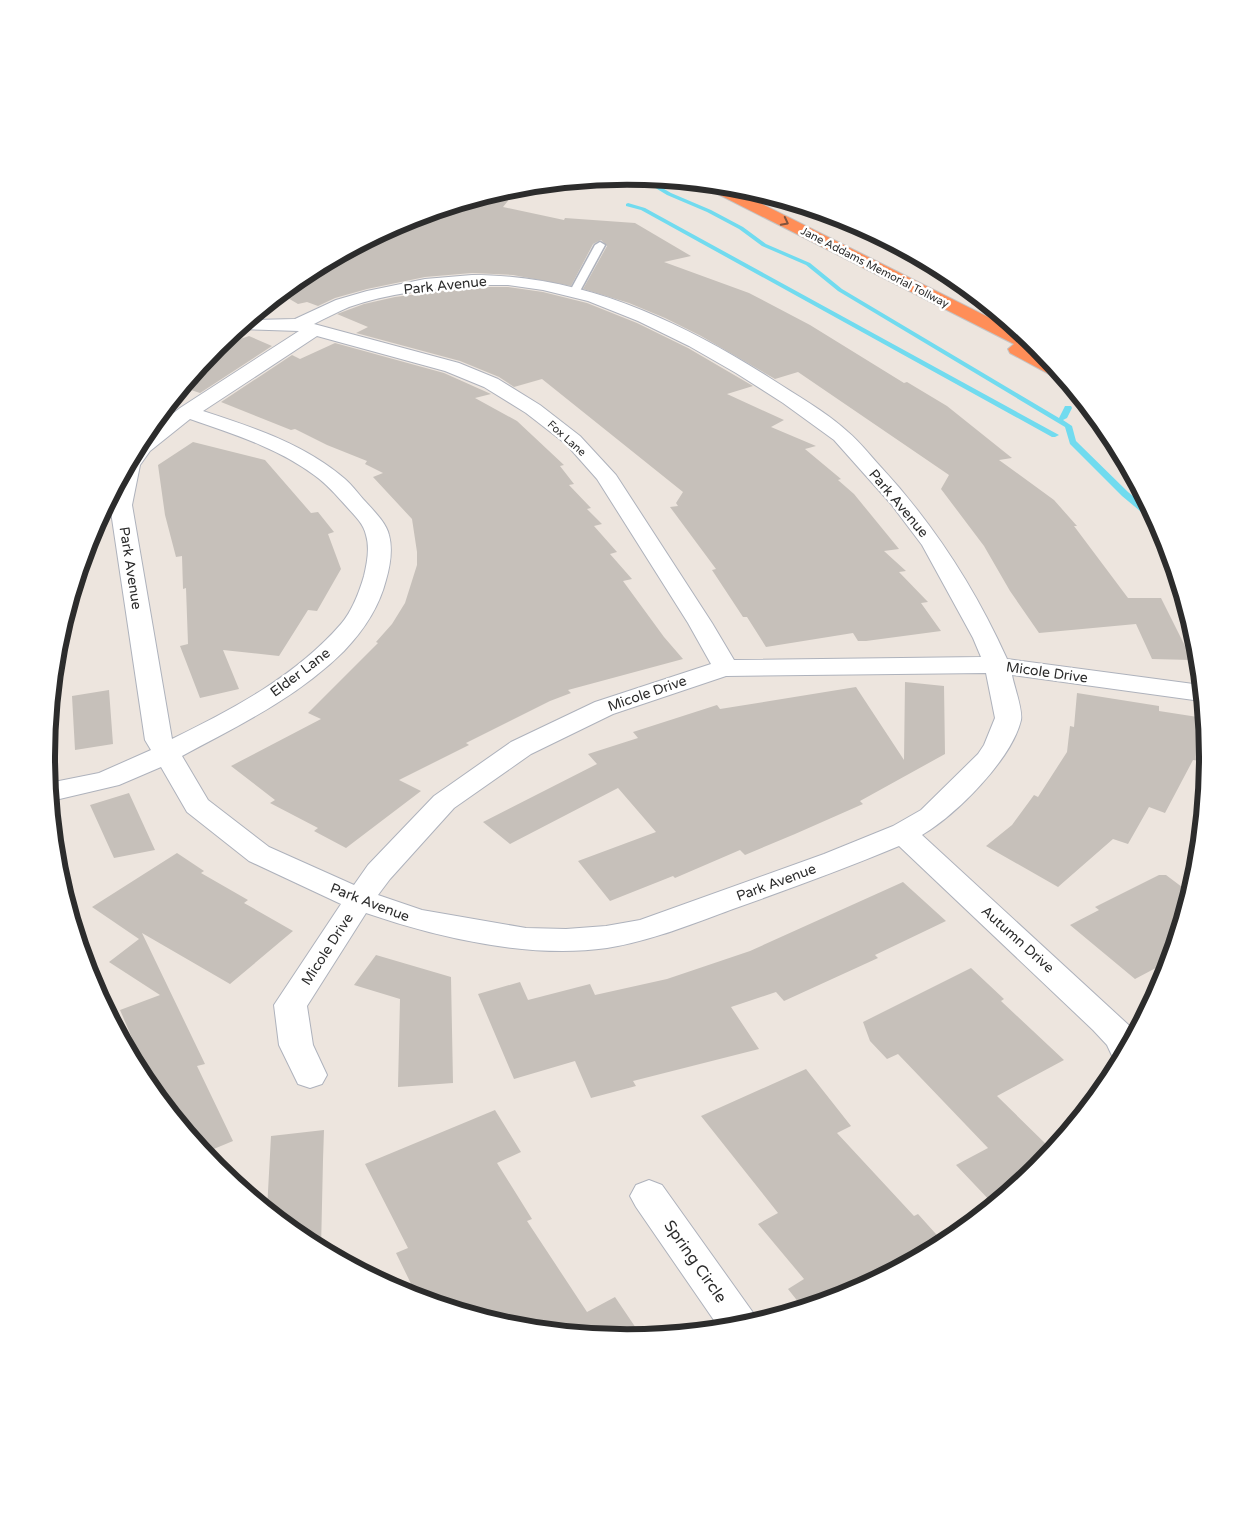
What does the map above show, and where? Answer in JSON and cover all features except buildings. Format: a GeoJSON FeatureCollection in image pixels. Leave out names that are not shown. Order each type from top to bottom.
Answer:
{"type":"FeatureCollection","features":[{"type":"Feature","properties":{"kind":"highway","name":"Jane Addams Memorial Tollway"},"geometry":{"type":"LineString","coordinates":[[730,195],[1015,337]]}},
{"type":"Feature","properties":{"kind":"highway"},"geometry":{"type":"LineString","coordinates":[[872,266],[1037,359]]}},
{"type":"Feature","properties":{"kind":"street","name":"Park Avenue"},"geometry":{"type":"LineString","coordinates":[[126,482],[121,504],[158,740],[197,806],[258,854],[359,900],[419,920],[526,939],[566,940],[606,937],[644,930],[835,861],[903,833],[931,817],[988,760],[998,745],[1008,718],[997,665],[985,638],[933,544],[899,500],[840,436],[782,394],[695,342],[644,317],[575,291],[508,280],[454,281],[367,296],[342,304],[187,412],[150,441]]}},
{"type":"Feature","properties":{"kind":"street"},"geometry":{"type":"LineString","coordinates":[[268,313],[305,328]]}},
{"type":"Feature","properties":{"kind":"street","name":"Fox Lane"},"geometry":{"type":"LineString","coordinates":[[252,325],[305,328],[452,367],[491,383],[533,408],[574,440],[605,475],[700,623],[726,668]]}},
{"type":"Feature","properties":{"kind":"street","name":"Elder Lane"},"geometry":{"type":"LineString","coordinates":[[56,791],[110,778],[165,754],[220,726],[272,694],[329,652],[352,626],[370,592],[379,562],[378,535],[363,512],[336,482],[306,461],[268,441],[187,412]]}},
{"type":"Feature","properties":{"kind":"street","name":"Micole Drive"},"geometry":{"type":"LineString","coordinates":[[310,1075],[296,1045],[290,1005],[379,872],[444,802],[521,748],[604,708],[705,673],[726,668],[997,665],[1195,692]]}},
{"type":"Feature","properties":{"kind":"street","name":"Autumn Drive"},"geometry":{"type":"LineString","coordinates":[[903,833],[1124,1039]]}},
{"type":"Feature","properties":{"kind":"street","name":"Spring Circle"},"geometry":{"type":"LineString","coordinates":[[649,1196],[737,1319]]}},
{"type":"Feature","properties":{"kind":"lane"},"geometry":{"type":"LineString","coordinates":[[575,291],[600,245]]}},
{"type":"Feature","properties":{"kind":"waterway"},"geometry":{"type":"LineString","coordinates":[[657,187],[741,228],[764,245],[808,264],[840,290],[1068,426],[1073,442],[1141,507]]}},
{"type":"Feature","properties":{"kind":"waterway"},"geometry":{"type":"LineString","coordinates":[[628,205],[643,209],[1055,435]]}},
{"type":"Feature","properties":{"kind":"waterway"},"geometry":{"type":"LineString","coordinates":[[1063,418],[1068,408]]}}]}
